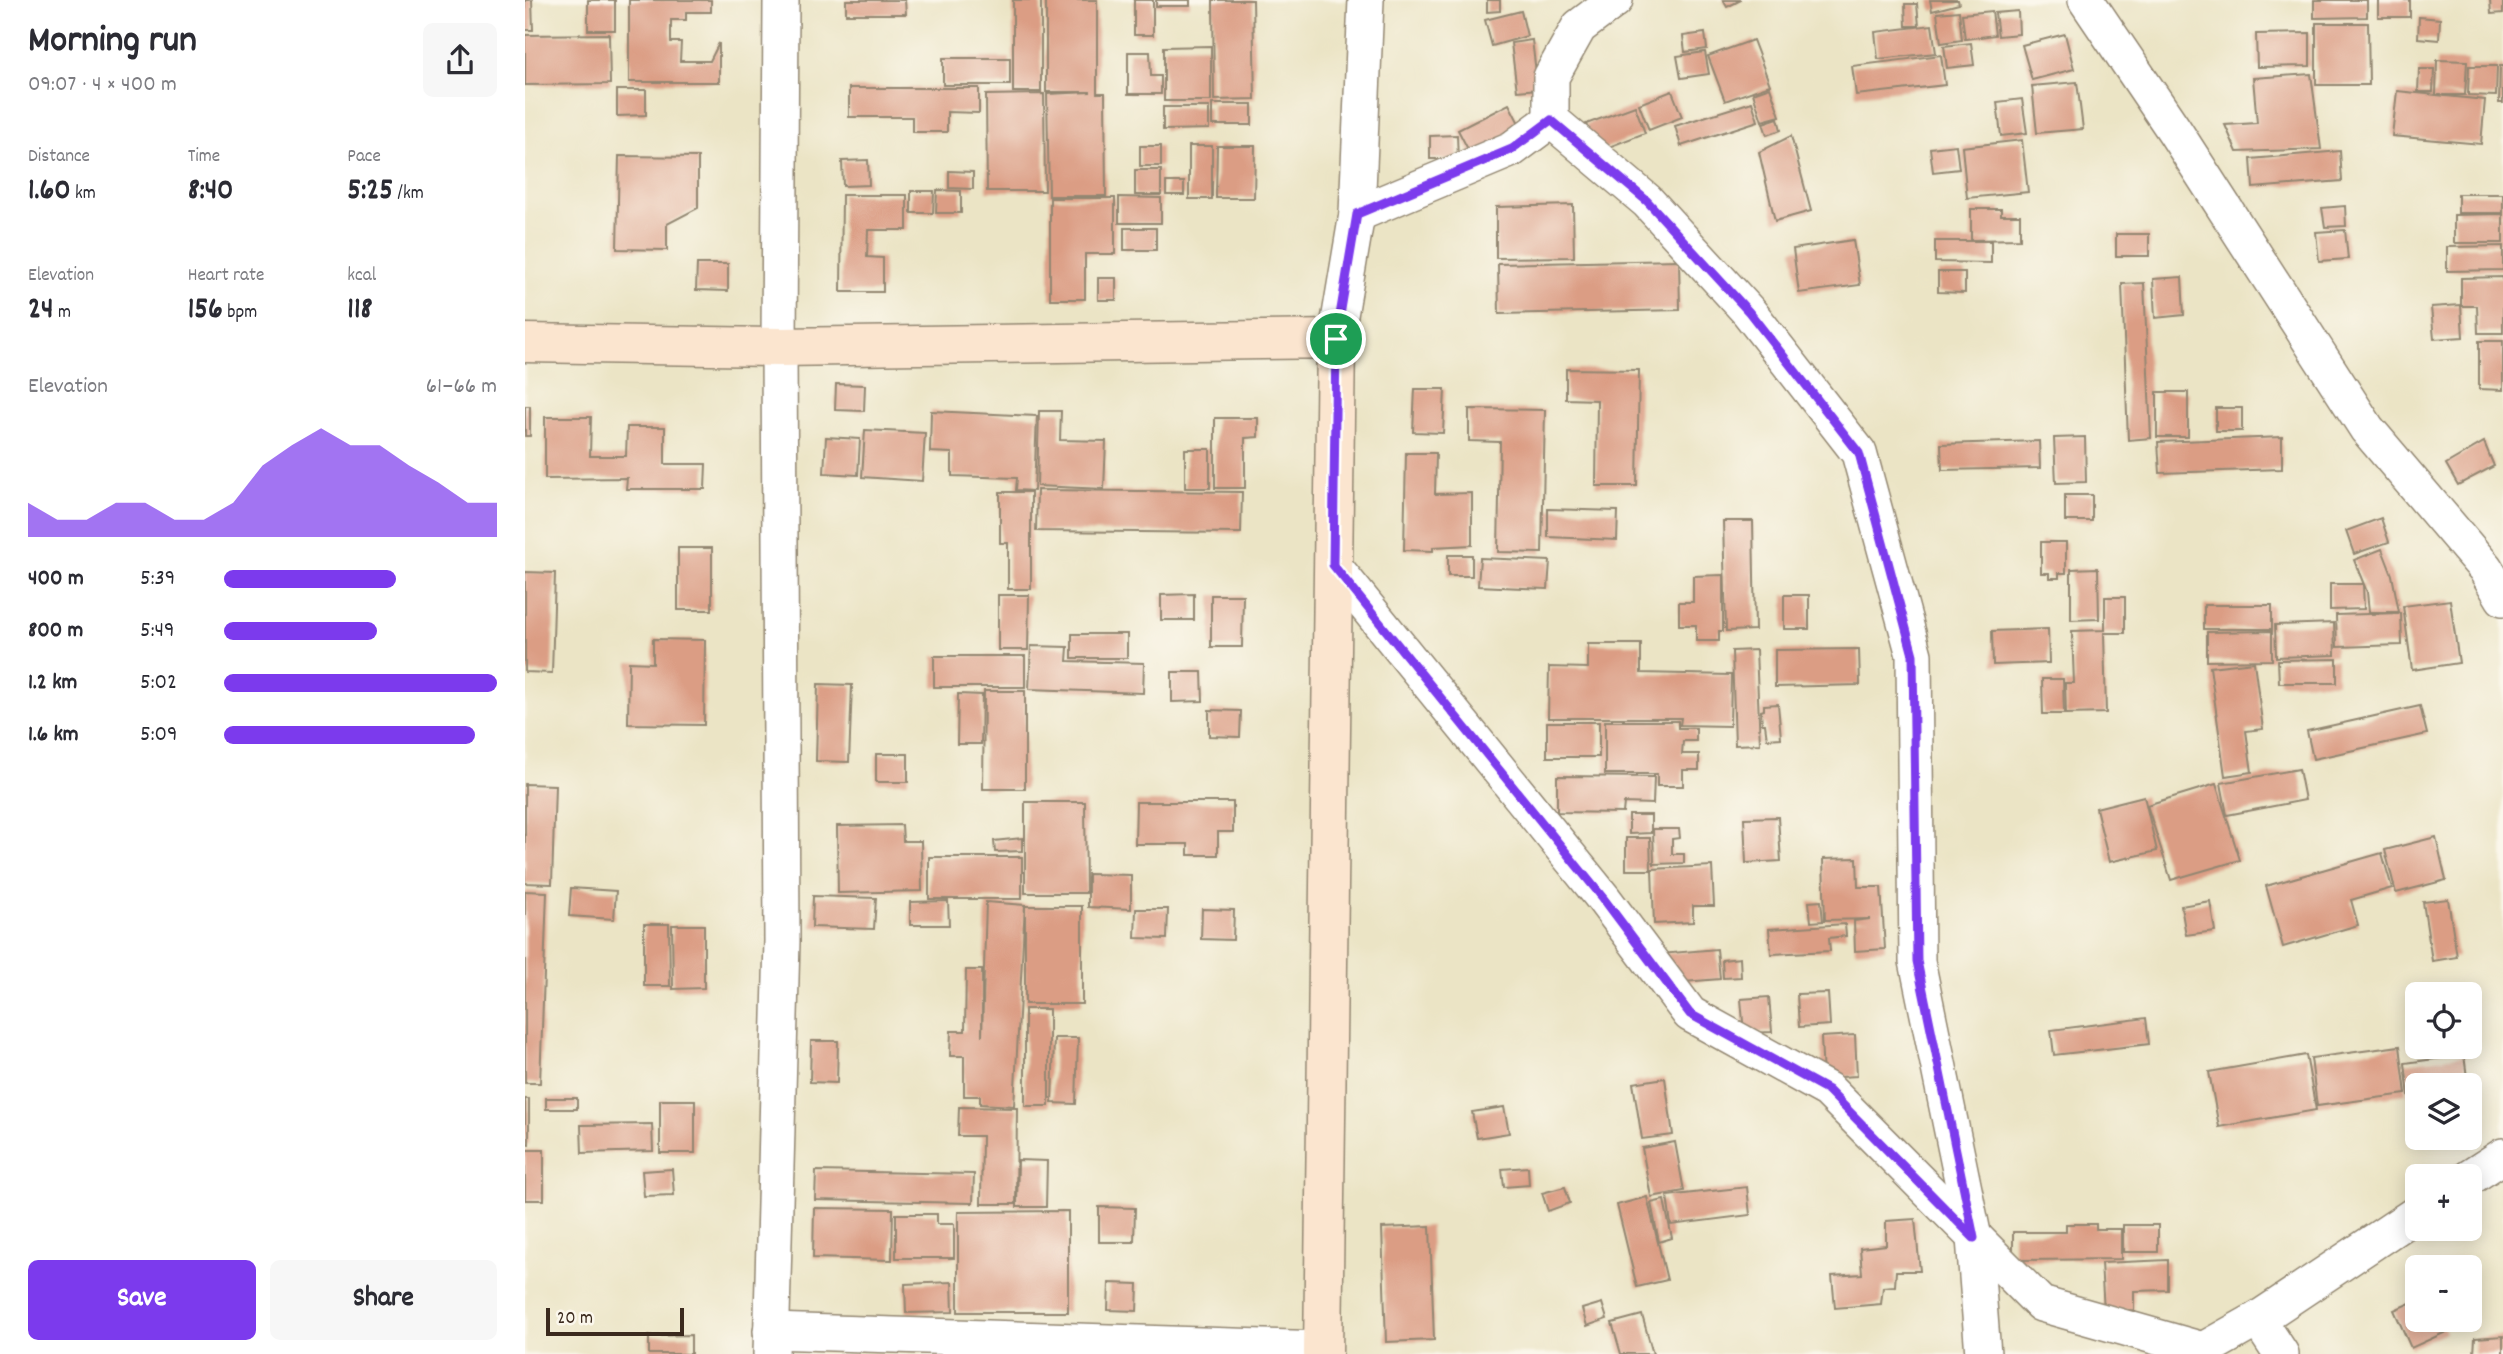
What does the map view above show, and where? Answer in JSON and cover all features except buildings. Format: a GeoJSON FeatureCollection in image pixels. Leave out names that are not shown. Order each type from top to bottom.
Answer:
{"type":"FeatureCollection","features":[{"type":"Feature","properties":{"kind":"street"},"geometry":{"type":"LineString","coordinates":[[781,0],[779,346],[782,942],[771,1342],[1324,1352],[1336,339],[1357,214],[1366,0]]}},
{"type":"Feature","properties":{"kind":"street"},"geometry":{"type":"LineString","coordinates":[[1615,0],[1579,27],[1551,77],[1551,120],[1647,201],[1749,312],[1859,453],[1913,655],[1917,961],[1974,1238],[1983,1354]]}},
{"type":"Feature","properties":{"kind":"street"},"geometry":{"type":"LineString","coordinates":[[2086,0],[2367,429],[2494,559],[2503,598]]}},
{"type":"Feature","properties":{"kind":"street"},"geometry":{"type":"LineString","coordinates":[[1357,214],[1512,149],[1551,120]]}},
{"type":"Feature","properties":{"kind":"street"},"geometry":{"type":"LineString","coordinates":[[525,343],[779,346],[1336,339]]}},
{"type":"Feature","properties":{"kind":"street"},"geometry":{"type":"LineString","coordinates":[[1333,565],[1603,898],[1690,1014],[1828,1090],[2041,1304],[2200,1352],[2258,1320],[2405,1221]]}},
{"type":"Feature","properties":{"kind":"street"},"geometry":{"type":"LineString","coordinates":[[2482,1170],[2503,1156]]}},
{"type":"Feature","properties":{"kind":"street"},"geometry":{"type":"LineString","coordinates":[[2258,1320],[2281,1354]]}},
{"type":"Feature","properties":{"kind":"route"},"geometry":{"type":"LineString","coordinates":[[1551,120],[1647,201],[1749,312],[1859,453],[1913,655],[1917,961],[1974,1238],[1828,1090],[1690,1014],[1603,898],[1333,565],[1336,339],[1357,214],[1512,149],[1551,120]]}}]}
